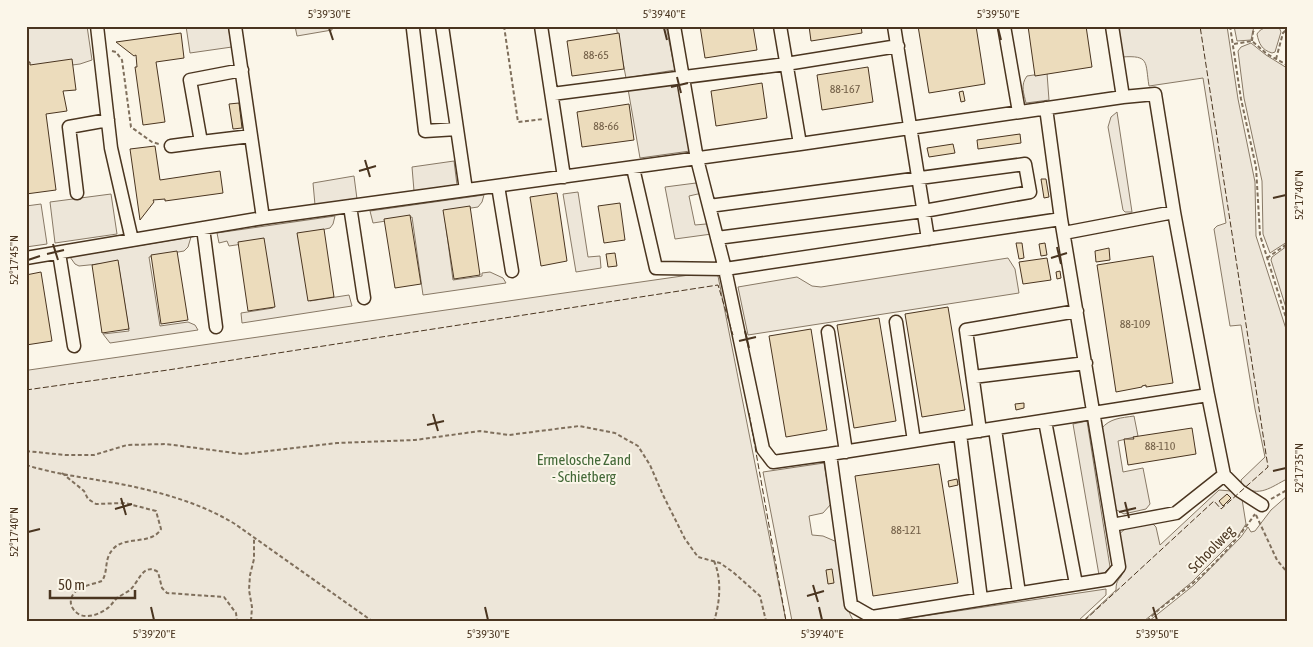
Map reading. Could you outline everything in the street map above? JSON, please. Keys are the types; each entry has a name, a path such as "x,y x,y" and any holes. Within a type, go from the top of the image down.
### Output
{"lane":[{"path":"97,26 111,148 132,240"},
{"path":"235,26 263,218"},
{"path":"442,26 466,190"},
{"path":"542,26 564,177"},
{"path":"674,26 697,159 725,269 763,449 774,462 1208,395"},
{"path":"780,26 800,144"},
{"path":"894,26 928,239"},
{"path":"1004,26 1019,112"},
{"path":"1112,26 1123,97"},
{"path":"414,29 425,131 457,129"},
{"path":"552,94 786,64 898,46"},
{"path":"201,142 190,80 242,70"},
{"path":"26,258 263,218 1155,94 1174,212 1224,475 1259,509"},
{"path":"830,454 851,605 872,617 1109,579 1119,567 1061,219 1046,108"},
{"path":"76,193 69,126 108,120"},
{"path":"172,146 251,136"},
{"path":"709,206 1025,164 1030,192 924,211 717,238"},
{"path":"632,168 656,268 725,269 1061,219"},
{"path":"498,186 512,271"},
{"path":"350,206 364,298"},
{"path":"1064,233 1174,212"},
{"path":"203,228 216,327"},
{"path":"59,252 74,346"},
{"path":"980,431 966,330 1077,311"},
{"path":"896,322 914,441"},
{"path":"828,332 846,452"},
{"path":"973,377 1086,363"},
{"path":"1045,421 1076,584"},
{"path":"995,429 1019,593"},
{"path":"960,434 981,599"},
{"path":"1112,525 1176,512 1224,475"}],"path":[{"path":"504,26 518,122 555,118"},
{"path":"1230,26 1241,99 1256,167 1260,235 1287,321"},
{"path":"1252,41 1253,32 1257,26"},
{"path":"1276,59 1286,28"},
{"path":"1234,44 1252,41"},
{"path":"1252,41 1267,54 1287,65"},
{"path":"100,49 116,52 122,60 131,127 152,142 172,146"},
{"path":"1267,258 1287,244"},
{"path":"26,451 65,455 94,455 127,445 166,444 242,454 337,444 414,440 480,431 509,434 579,426 615,433 638,446 650,466 685,538 698,557 720,563 760,596 766,621"},
{"path":"26,465 135,487 196,504 224,518 254,537 372,621"},
{"path":"62,473 84,491 88,499 96,504 125,503 156,511 161,529 155,536 121,543 116,546 107,559 106,576 102,581 76,590 70,602 72,609 82,617 90,617 103,611 131,589 141,574 152,569 158,572 162,588 167,592 224,597 236,613 237,621"},
{"name":"Schoolweg","path":"1147,621 1212,565 1240,536 1259,509 1287,490"},
{"path":"1259,509 1277,560 1287,572"},
{"path":"251,621 252,607 249,590 254,559 254,537"},
{"path":"714,561 719,590 714,621"}],"green space":[{"path":"26,26 87,26 92,60 80,64 26,71"},
{"path":"186,26 228,26 232,47 190,53"},
{"path":"295,26 332,26 332,30 297,36"},
{"path":"616,26 666,26 675,70 626,78"},
{"path":"1117,26 1227,26 1238,99 1255,182 1256,236 1287,332 1287,479 1265,490 1254,491 1248,489 1242,486 1241,480 1265,457 1241,325 1230,326 1214,229 1226,223 1203,78 1149,86 1146,66 1142,59 1122,57"},
{"path":"1234,26 1254,26 1251,40 1237,41"},
{"path":"1279,27 1281,32 1275,52 1272,53 1262,46 1257,34 1264,28"},
{"path":"1251,43 1287,68 1287,242 1270,253 1263,234 1262,181 1244,98 1238,51 1241,47"},
{"path":"1047,73 1049,100 1026,103 1023,86 1027,76"},
{"path":"678,82 690,151 640,158 628,89"},
{"path":"1117,112 1132,212 1125,212 1123,210 1108,127 1111,117"},
{"path":"454,161 457,185 414,191 412,167"},
{"path":"354,176 357,199 315,205 313,183"},
{"path":"704,183 711,191 689,196 695,225 717,223 719,233 675,239 665,187"},
{"path":"578,192 588,257 600,256 601,268 576,272 563,194"},
{"path":"111,194 117,234 55,243 50,202"},
{"path":"484,195 478,207 444,212 453,280 482,276 482,273 490,272 503,278 506,283 423,295 412,217 373,223 370,211"},
{"path":"41,204 47,244 26,247 26,206"},
{"path":"335,216 330,228 298,235 310,301 349,295 352,306 242,323 241,313 273,308 263,241 229,246 227,241 219,243 217,233"},
{"path":"191,237 188,247 184,251 149,257 160,326 188,322 195,325 198,330 110,343 103,334 129,331 118,262 79,266 70,257"},
{"path":"1287,246 1287,311 1271,260 1272,257"},
{"path":"1008,258 1015,269 1019,293 748,335 738,287 797,277 812,286 821,287"},
{"name":"Ermelosche Zand - Schietberg","path":"717,271 786,621 26,621 26,372 29,370"},
{"path":"1134,416 1138,436 1118,441 1123,472 1143,468 1150,504 1146,509 1124,514 1115,509 1101,429 1112,421"},
{"path":"1087,421 1110,567 1103,574 1099,575 1073,424"},
{"path":"824,463 831,504 823,513 809,516 812,535 823,536 837,542 847,606 854,621 792,621 763,472"},
{"path":"1219,490 1231,491 1242,499 1246,524 1239,535 1192,582 1144,621 1083,621 1116,590 1117,581 1122,575 1124,568 1119,535 1122,531 1134,526 1153,524 1156,527 1160,545"},
{"path":"1287,496 1287,621 1149,621 1194,585 1241,537 1248,527 1251,532 1255,531 1271,510"},
{"path":"1106,589 1106,595 1078,621 890,621"}],"building":[{"path":"700,26 753,26 757,50 705,58"},
{"path":"809,26 861,26 862,33 811,41"},
{"path":"918,26 976,26 985,84 929,93"},
{"path":"1028,26 1086,26 1092,67 1035,76"},
{"path":"181,33 184,58 156,62 165,122 143,125 135,67 137,67 136,55 134,56 116,42"},
{"path":"619,33 624,69 572,76 567,41"},
{"path":"72,59 76,90 63,91 67,111 46,114 56,190 26,194 26,62 30,62 30,65"},
{"path":"868,67 873,102 822,110 817,75"},
{"path":"762,83 767,118 716,126 711,91"},
{"path":"963,91 965,101 961,102 959,92"},
{"path":"239,103 242,128 233,129 229,104"},
{"path":"629,104 634,140 582,147 577,112"},
{"path":"1020,134 1021,143 978,149 977,140"},
{"path":"953,144 955,153 929,157 927,148"},
{"path":"155,146 160,180 220,171 223,193 165,201 165,199 153,200 154,202 140,220 130,149"},
{"path":"1041,179 1046,179 1049,197 1044,198"},
{"path":"557,193 567,261 541,266 530,197"},
{"path":"620,203 625,240 604,243 598,206"},
{"path":"470,206 480,275 454,279 443,210"},
{"path":"410,215 421,284 395,288 384,219"},
{"path":"324,229 334,297 308,301 297,233"},
{"path":"264,238 275,307 248,311 238,242"},
{"path":"1016,243 1022,243 1024,258 1019,259"},
{"path":"1045,243 1047,255 1041,256 1039,244"},
{"path":"1109,248 1110,260 1096,262 1095,251"},
{"path":"177,251 188,320 161,324 151,255"},
{"path":"615,253 617,266 608,267 606,254"},
{"path":"1153,256 1173,383 1146,387 1146,385 1116,392 1097,265"},
{"path":"1047,258 1051,280 1023,284 1019,262"},
{"path":"118,260 129,329 102,333 92,265"},
{"path":"1060,271 1061,278 1057,279 1056,272"},
{"path":"41,272 52,341 26,345 26,275"},
{"path":"948,307 965,410 922,417 905,314"},
{"path":"879,318 896,421 854,428 837,325"},
{"path":"811,329 827,430 786,437 769,336"},
{"path":"1024,403 1024,408 1016,410 1015,404"},
{"path":"1192,428 1196,454 1128,465 1124,439 1134,439 1133,437"},
{"path":"939,464 958,583 873,596 855,476"},
{"path":"957,479 958,485 949,487 948,481"},
{"path":"1227,494 1231,498 1223,506 1219,501"},
{"path":"832,569 834,583 828,584 826,570"}],"fence":[{"path":"1084,621 1214,501 1221,509 1268,467 1200,26"},
{"path":"26,390 168,370 718,285 733,335"},
{"path":"749,413 786,621"}]}
